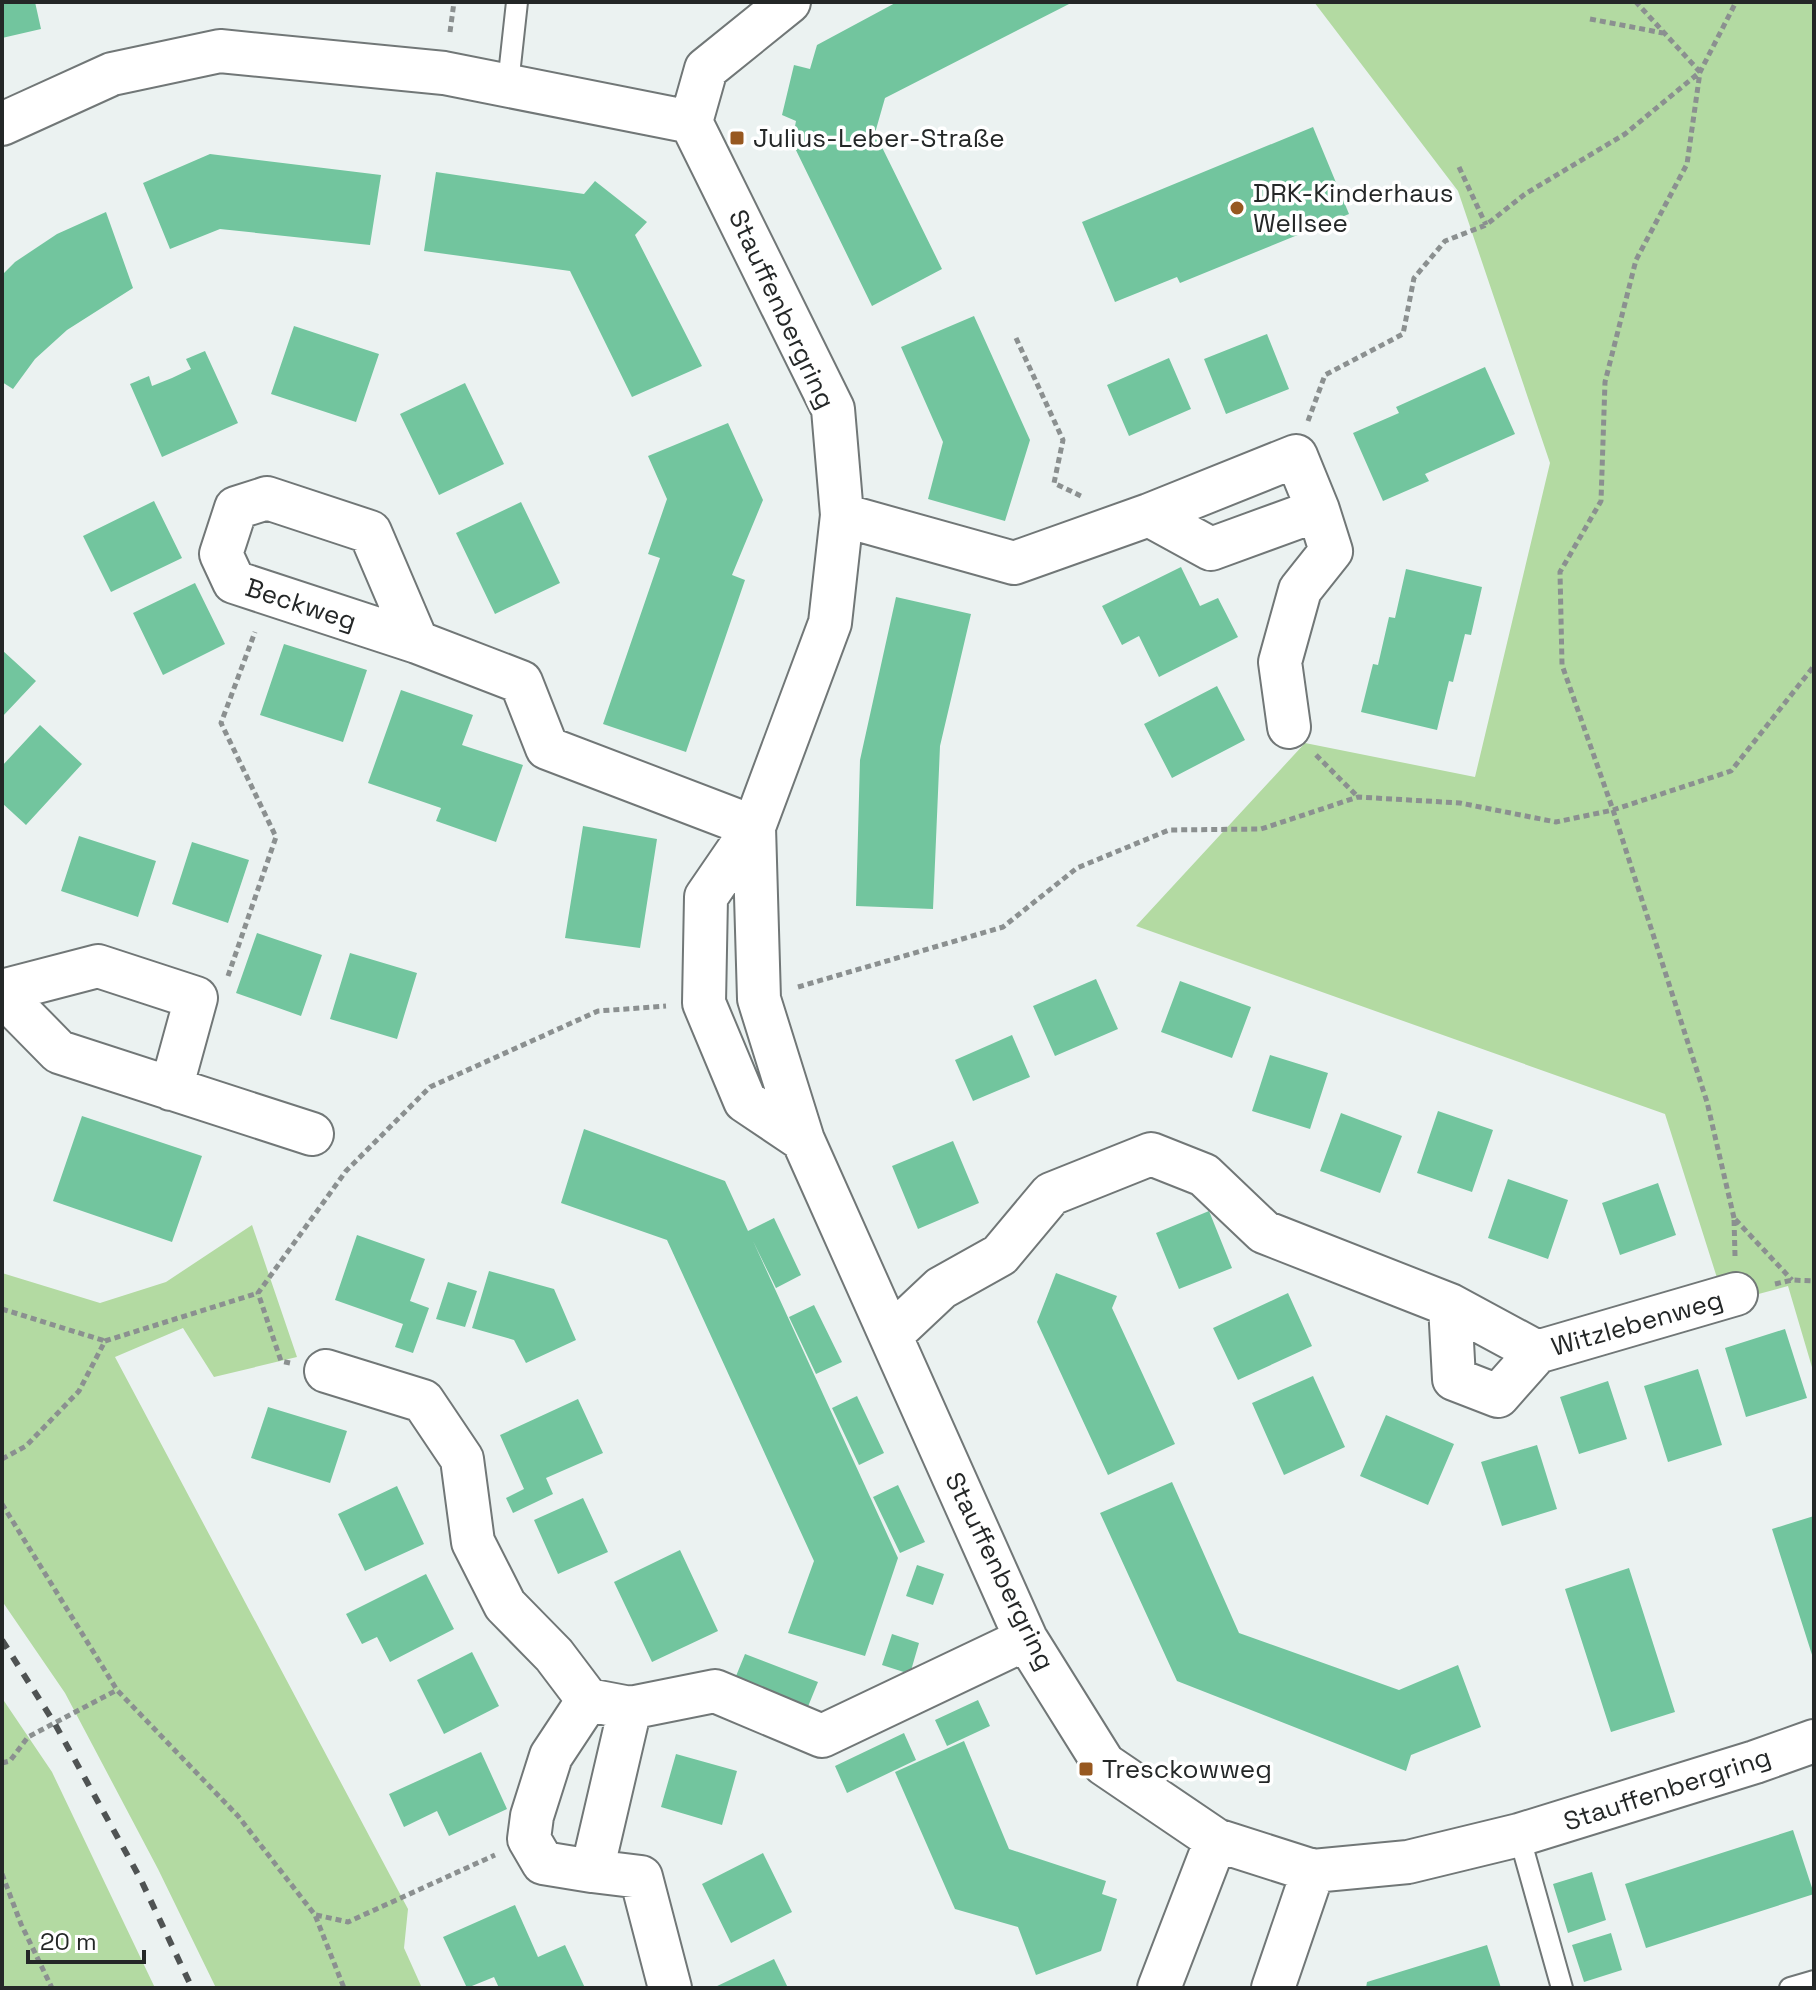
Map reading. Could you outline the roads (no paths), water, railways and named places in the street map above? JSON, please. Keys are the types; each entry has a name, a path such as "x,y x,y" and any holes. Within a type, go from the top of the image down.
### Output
{"street":[{"path":"2,124 112,74 220,51 444,73 691,122 706,69 789,2"},
{"name":"Stauffenbergring","path":"691,122 833,409 842,515 830,623 754,827 706,897 704,1003 745,1101 803,1140"},
{"path":"842,515 1014,563 1149,515 1296,456 1331,551 1300,590 1280,662 1289,727"},
{"name":"Beckweg","path":"417,642 370,532 267,498 236,508 221,554 234,582 417,642 521,682 547,748 754,827"},
{"path":"1149,515 1211,549 1318,510"},
{"name":"Stauffenbergring","path":"754,827 759,999 803,1140 1026,1639 1104,1764 1216,1840 1313,1871 1408,1862 1519,1835 1814,1741"},
{"path":"171,1089 196,998 98,966 2,992 59,1052 171,1089 312,1134"},
{"name":"Witzlebenweg","path":"891,1335 941,1288 1000,1255 1051,1194 1151,1154 1204,1175 1264,1232 1450,1305 1537,1352"},
{"name":"Witzlebenweg","path":"1450,1305 1454,1379 1498,1396 1537,1352 1736,1294"},
{"path":"326,1371 423,1401 462,1459 473,1542 505,1605 554,1655 588,1700 630,1708 715,1691 822,1736 1026,1639"},
{"path":"588,1700 551,1756 532,1816 529,1839 543,1863 641,1877 670,1988"},
{"path":"592,1871 630,1708"},
{"path":"1159,1988 1216,1840"},
{"path":"1273,1988 1313,1871"}],"lane":[{"path":"508,84 517,2"},
{"path":"1519,1835 1562,1988"},
{"path":"1790,1988 1814,1981"}],"railway":[{"path":"2,1640 55,1724 140,1878 192,1988"}],"place":[{"name":"Julius-Leber-Straße","path":"737,138"},
{"name":"DRK-Kinderhaus Wellsee","path":"1237,208"},
{"name":"Tresckowweg","path":"1086,1769"}]}
